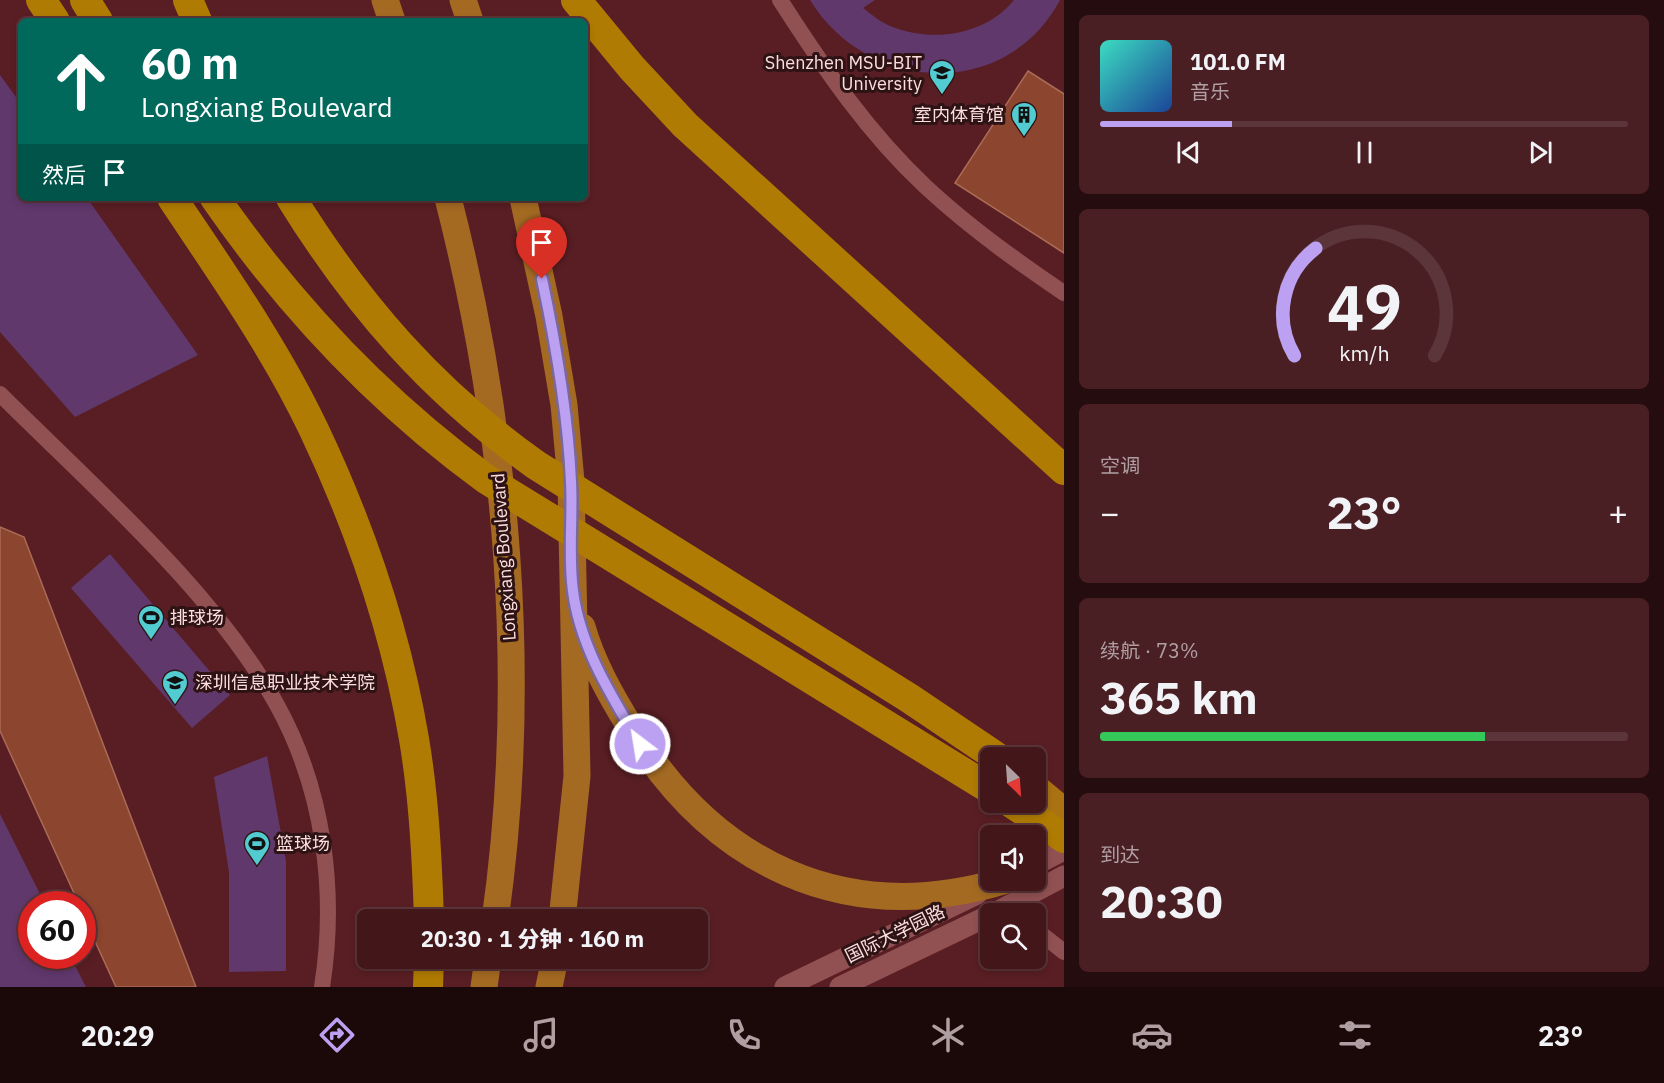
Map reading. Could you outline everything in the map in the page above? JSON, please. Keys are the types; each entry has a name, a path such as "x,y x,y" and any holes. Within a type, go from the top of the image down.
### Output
{"highway":[{"path":"41,0 53,18"},
{"path":"85,0 96,18"},
{"path":"188,0 196,18"},
{"path":"578,2 632,68 685,125 1064,470"},
{"path":"174,201 242,304 308,420 348,510 375,583 398,665 414,739 422,807 428,909"},
{"path":"217,201 264,263 308,315 396,406 441,446 486,479 980,783"},
{"path":"293,201 368,310 453,400 498,438 536,465 909,698 982,747"},
{"path":"1046,796 1064,811"},
{"path":"1026,813 1064,838"},
{"path":"428,987 429,969"}],"main road":[{"path":"385,0 391,18"},
{"path":"463,0 469,18"},
{"name":"Longxiang Boulevard","path":"449,201 464,262 481,351 506,535 511,713 504,837 496,909"},
{"path":"524,201 549,316 564,405 571,481 577,776 563,909"},
{"path":"573,591 586,642 600,674 640,744 695,811 750,856 809,882 877,894 940,896 980,887"},
{"path":"484,987 486,969"},
{"path":"549,987 553,969"}],"street":[{"path":"780,0 843,93 893,153 926,187 995,245 1064,293"},
{"path":"0,394 177,573 247,658 277,705 299,752 315,804 325,852 329,903 322,987"},
{"path":"1046,859 1064,850"},
{"name":"国际大学园路","path":"1012,903 1064,876"},
{"name":"国际大学园路","path":"785,987 983,891"},
{"name":"国际大学园路","path":"840,987 980,919"},
{"path":"1046,938 1064,952"}],"shaded area":[{"path":"810,0 875,0 863,8 886,24 906,31 940,35 973,29 988,22 1014,0 1060,0 1036,33 1006,56 972,69 936,73 900,68 866,54 835,31"},
{"path":"0,75 18,100 18,201 89,201 198,355 75,417 0,332"},
{"name":"排球场","path":"110,554 230,695 192,728 71,588"},
{"name":"篮球场","path":"267,756 286,861 286,971 229,972 229,872 214,777"},
{"path":"0,814 38,891 18,891 18,969 77,969 86,987 0,987"}],"building":[{"name":"室内体育馆","path":"1028,71 1064,94 1064,253 955,183"},
{"path":"0,527 24,537 196,987 116,987 96,943 96,891 73,891 0,731"}],"place":[{"name":"Shenzhen MSU-BIT University","path":"942,96"},
{"name":"室内体育馆","path":"1024,138"},
{"name":"排球场","path":"151,641"},
{"name":"深圳信息职业技术学院","path":"175,706"},
{"name":"篮球场","path":"257,867"}],"route":[{"path":"542,279 566,424 571,481 573,591 586,642 600,674 640,744"}]}
